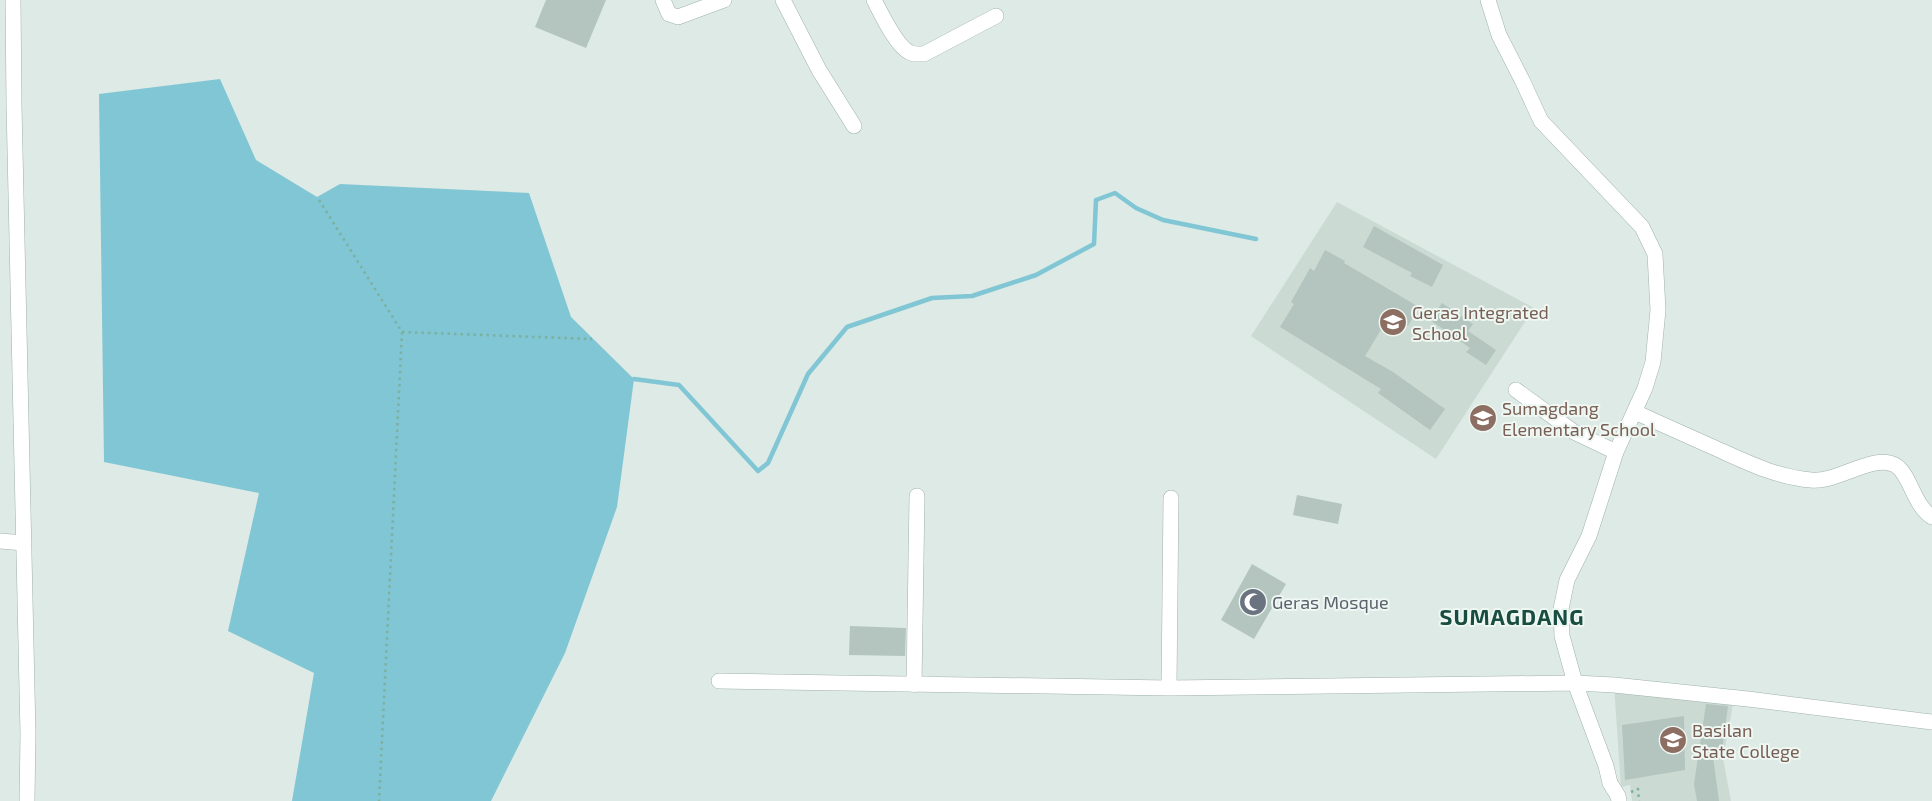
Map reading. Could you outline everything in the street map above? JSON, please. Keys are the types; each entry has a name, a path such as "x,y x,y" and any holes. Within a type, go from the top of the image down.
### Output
{"street":[{"path":"663,0 669,14 678,18 724,0"},
{"path":"783,0 820,70 854,126"},
{"path":"874,0 899,43 908,52 916,55 924,54 996,16"},
{"path":"1489,0 1499,35 1541,121 1642,227 1655,254 1658,310 1653,362 1646,388 1616,452 1588,536 1568,580 1561,609 1562,636 1575,683 1606,766 1610,783 1619,801"},
{"path":"9,9 24,542 28,734 27,801"},
{"path":"1516,390 1574,432 1616,452"},
{"path":"1635,412 1762,470 1790,478 1814,481 1834,478 1869,464 1888,462 1901,469 1916,500 1926,513 1932,517"},
{"path":"914,685 917,496"},
{"path":"1170,688 1171,498"},
{"path":"0,541 24,542"},
{"path":"720,681 1170,688 1575,683 1614,685 1748,699 1932,722"}],"path":[{"path":"319,200 402,332 379,801"},
{"path":"402,332 592,339"}],"shaded area":[{"name":"Geras Integrated School","path":"1337,202 1534,308 1436,459 1251,336"},
{"name":"Basilan State College","path":"1614,685 1734,699 1723,758 1731,801 1632,801 1630,785 1621,787"}],"water":[{"path":"220,79 256,160 317,197 340,184 529,193 571,317 634,379 617,507 565,653 491,801 292,801 314,673 228,631 259,493 104,462 99,94"}],"building":[{"path":"546,0 606,0 586,48 535,27"},
{"path":"1374,226 1443,265 1432,287 1410,276 1412,273 1363,247"},
{"path":"1325,250 1419,307 1408,326 1390,315 1365,356 1393,372 1445,409 1430,430 1378,393 1381,389 1280,327 1294,304 1291,302 1310,268 1314,271"},
{"path":"1442,303 1473,324 1468,331 1496,350 1486,365 1466,352 1470,348 1430,320"},
{"path":"1297,495 1342,504 1338,524 1293,515"},
{"name":"Geras Mosque","path":"1252,564 1286,584 1254,639 1221,620"},
{"path":"850,626 906,628 905,656 849,655"},
{"path":"1706,704 1728,706 1721,759 1713,757 1719,801 1697,801 1694,784"},
{"path":"1684,716 1685,770 1625,780 1622,725"}],"waterway":[{"path":"634,379 679,385 758,471 768,463 808,374 847,327 932,298 972,296 1036,275 1094,244 1096,200 1115,193 1136,208 1163,220 1256,239"}],"place":[{"name":"Geras Integrated School","path":"1393,322"},
{"name":"Sumagdang Elementary School","path":"1483,418"},
{"name":"Geras Mosque","path":"1253,602"},
{"name":"Basilan State College","path":"1673,740"}],"district":[{"name":"SUMAGDANG","path":"1512,616"}]}
